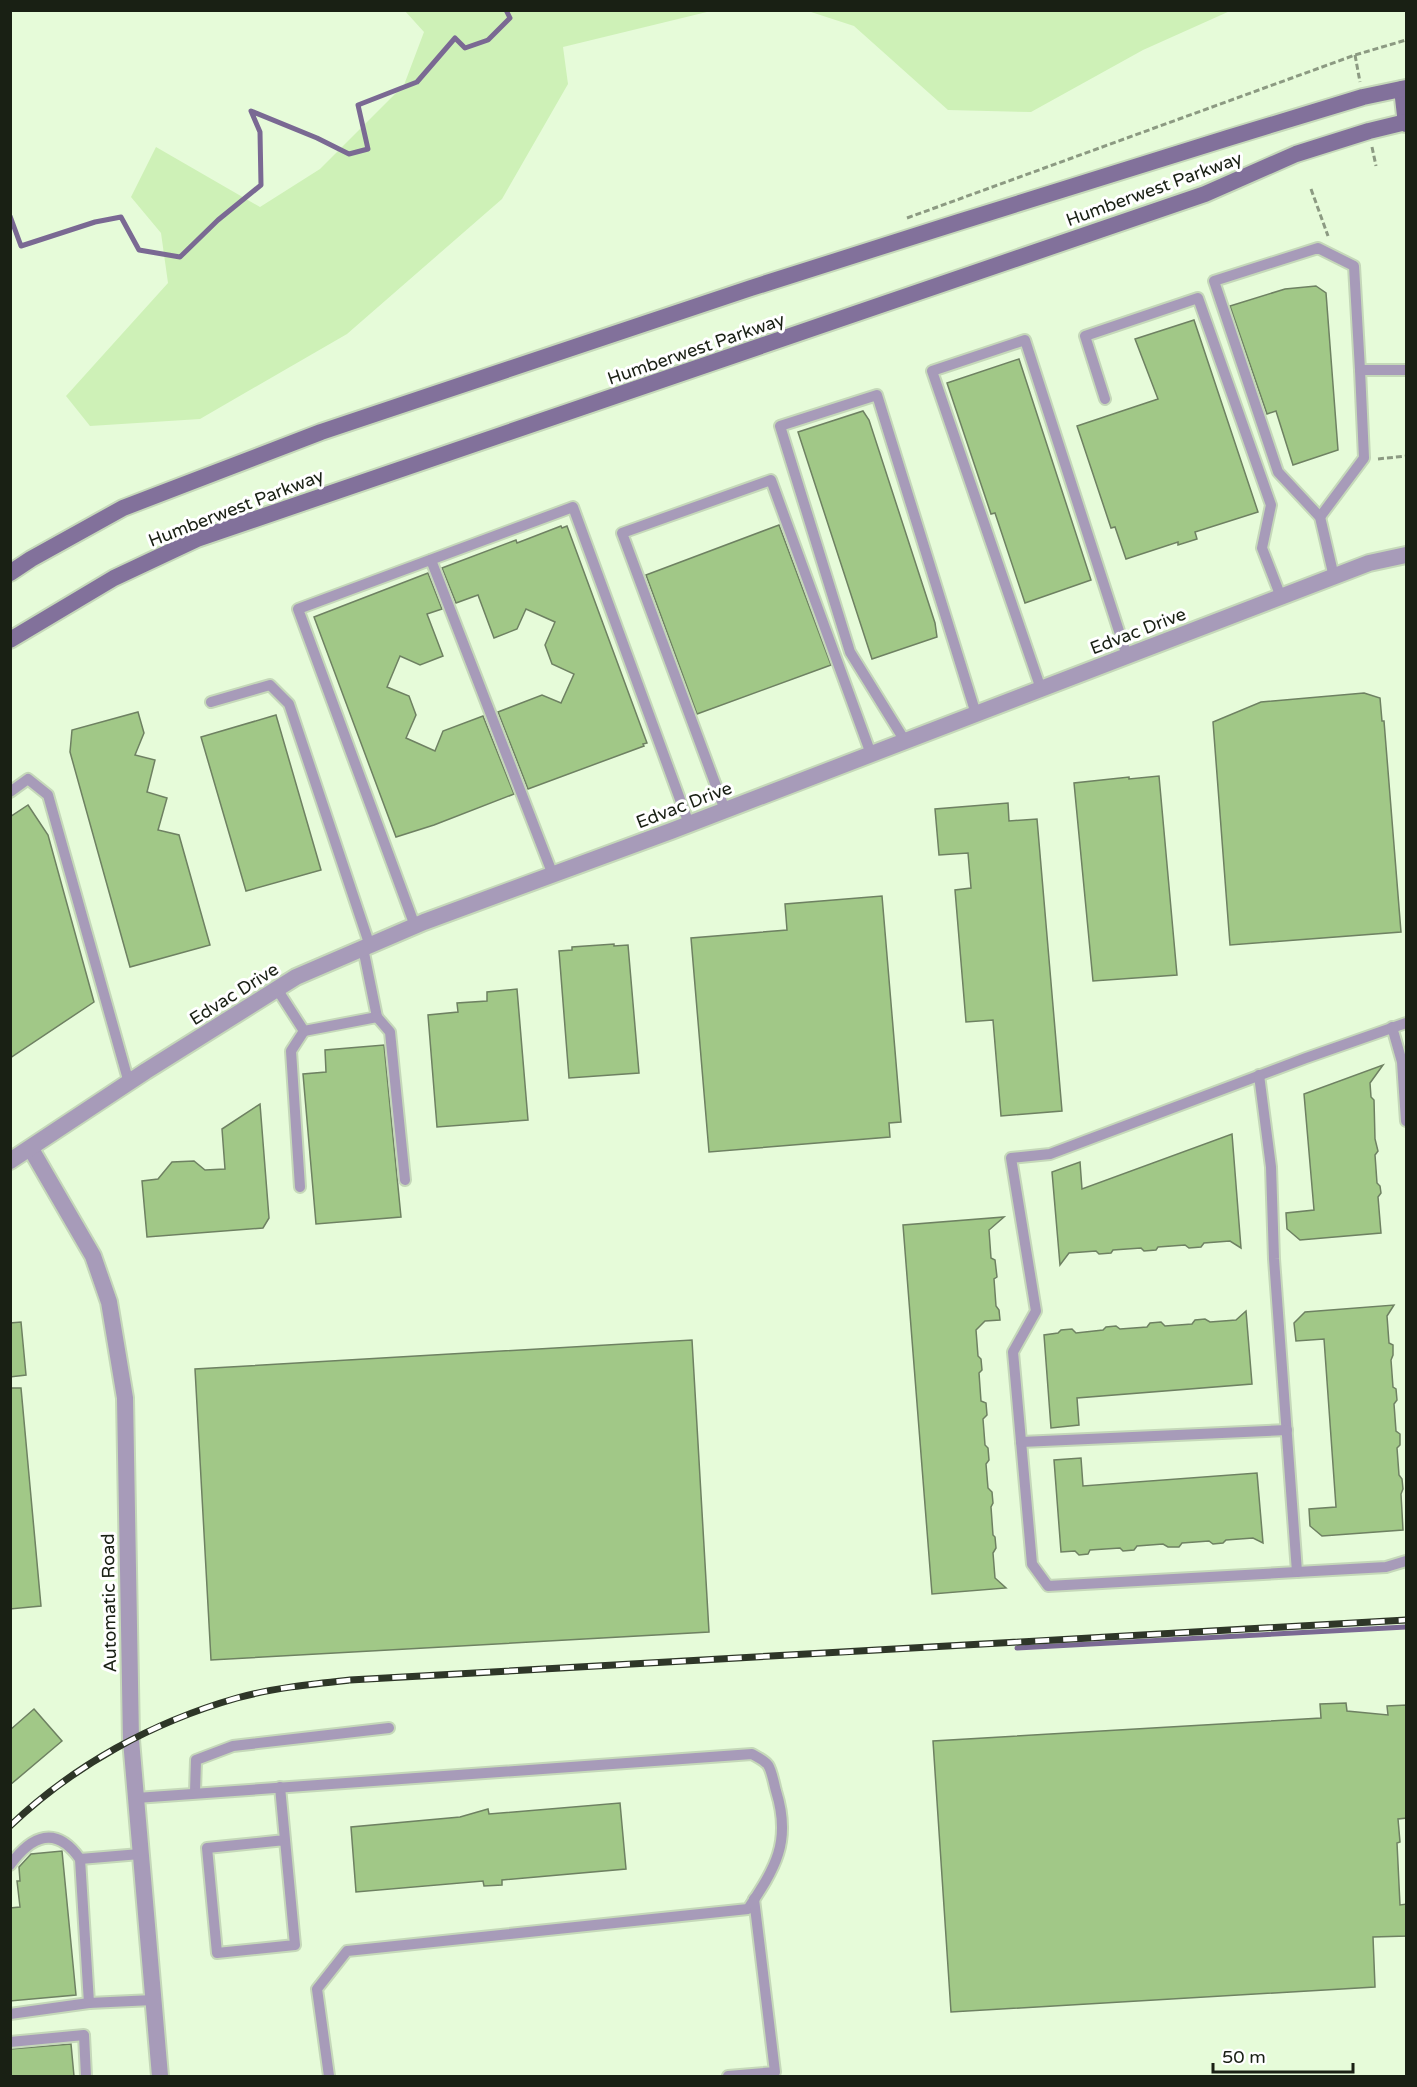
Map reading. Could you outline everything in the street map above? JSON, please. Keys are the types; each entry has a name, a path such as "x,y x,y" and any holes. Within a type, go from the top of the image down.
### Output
{"main road":[{"path":"1405,88 1406,123"},
{"name":"Humberwest Parkway","path":"10,573 123,508 321,432 959,222 1273,124 1363,97 1405,88"},
{"name":"Humberwest Parkway","path":"10,640 114,578 197,539 1194,198 1296,154 1369,131 1406,123"}],"street":[{"name":"Edvac Drive","path":"10,1161 296,977 415,926 689,824 1370,563 1407,555"},
{"name":"Automatic Road","path":"31,1149 93,1256 109,1302 125,1398 131,1740 160,2076"}],"lane":[{"path":"1320,517 1364,458 1354,266 1318,248 1214,281 1278,472 1320,517 1334,577"},
{"path":"1105,399 1085,336 1198,298 1271,505 1262,548 1281,597"},
{"path":"1041,689 932,371 1025,339 1127,656"},
{"path":"1360,370 1407,370"},
{"path":"905,741 849,652 780,426 877,395 976,714"},
{"path":"725,810 622,533 771,480 871,754"},
{"path":"415,926 298,609 573,507 689,824"},
{"path":"431,560 553,875"},
{"path":"211,702 270,685 289,704 367,947 377,1017 390,1032 405,1180"},
{"path":"10,792 28,779 48,795 129,1083"},
{"path":"277,989 304,1031"},
{"path":"300,1187 291,1051 304,1031 377,1017"},
{"path":"1407,1023 1259,1075 1050,1154 1011,1158 1036,1311 1013,1352 1032,1564 1048,1586 1386,1567 1407,1561"},
{"path":"1392,1028 1402,1062 1407,1121"},
{"path":"1259,1075 1271,1167 1274,1259 1297,1572"},
{"path":"1021,1442 1287,1431"},
{"path":"195,1792 196,1760 233,1746 389,1728"},
{"path":"136,1797 752,1754 768,1765 783,1813 779,1853 772,1871 748,1909 347,1951 317,1989 329,2076"},
{"path":"280,1787 295,1945 217,1953 207,1848 285,1840"},
{"path":"10,1866 23,1850 36,1840 57,1838 70,1846 80,1859 89,2003"},
{"path":"80,1859 141,1854"},
{"path":"728,2076 775,2072 754,1899"},
{"path":"10,2014 89,2003 153,2000"},
{"path":"10,2042 84,2035 86,2076"}],"path":[{"path":"1355,55 1356,63"},
{"path":"1311,189 1328,236 1326,252"},
{"path":"1364,458 1407,456"}],"green space":[{"path":"1230,10 1143,50 1031,112 948,110 854,26 808,11"},
{"path":"405,11 711,11 563,47 568,84 502,199 347,334 200,419 90,426 66,396 168,283 161,233 131,197 156,147 260,207 320,169 404,85 424,32"}],"building":[{"path":"1316,286 1326,293 1338,450 1293,465 1276,411 1267,414 1230,306 1285,289"},
{"path":"1194,320 1258,512 1195,532 1197,539 1178,545 1178,542 1126,559 1115,527 1111,528 1077,426 1158,399 1135,339"},
{"path":"1019,359 1091,580 1025,603 995,513 991,514 947,383"},
{"path":"863,411 869,420 935,623 937,637 872,659 798,432"},
{"path":"779,525 831,665 697,714 646,575"},
{"path":"561,526 562,528 567,526 647,743 528,789 498,712 542,695 561,703 574,674 552,664 545,645 555,622 526,609 517,629 494,638 478,595 456,603 442,568"},
{"path":"428,573 442,609 427,614 443,656 420,665 400,656 387,687 409,696 416,715 406,738 435,751 443,731 483,716 514,794 396,837 314,617"},
{"path":"1364,693 1380,698 1382,721 1384,721 1401,932 1230,945 1213,722 1261,702"},
{"path":"138,712 144,733 135,755 155,760 147,792 167,798 158,830 179,835 210,945 130,967 70,752 72,730"},
{"path":"276,715 321,870 246,891 201,737"},
{"path":"1159,776 1177,975 1093,981 1074,783"},
{"path":"1008,803 1009,821 1037,819 1062,1111 1001,1116 993,1020 966,1022 955,890 971,888 968,853 939,855 935,809"},
{"path":"28,805 48,835 94,1002 10,1058 10,817"},
{"path":"882,896 901,1122 889,1123 890,1137 709,1152 691,938 787,930 785,904"},
{"path":"614,944 614,946 628,945 639,1073 569,1078 559,951 572,950 572,947"},
{"path":"517,989 528,1120 437,1127 428,1015 458,1012 457,1003 487,1001 487,992"},
{"path":"384,1045 401,1217 316,1224 303,1074 326,1072 325,1050"},
{"path":"1383,1065 1370,1083 1371,1097 1374,1100 1375,1139 1378,1151 1375,1155 1377,1183 1381,1193 1378,1197 1381,1233 1300,1240 1287,1229 1286,1213 1314,1210 1304,1094"},
{"path":"260,1104 269,1218 263,1228 147,1237 142,1181 158,1179 172,1162 194,1161 205,1170 225,1169 222,1129"},
{"path":"1232,1134 1241,1248 1230,1241 1204,1243 1201,1247 1189,1248 1185,1245 1158,1247 1156,1250 1144,1251 1141,1248 1113,1250 1111,1253 1099,1254 1096,1251 1069,1253 1060,1265 1052,1172 1080,1162 1082,1189"},
{"path":"1004,1217 989,1230 991,1258 995,1260 996,1306 1000,1320 985,1321 976,1330 978,1356 981,1359 982,1370 979,1373 981,1401 986,1403 987,1415 983,1419 989,1460 986,1464 988,1488 992,1492 993,1503 991,1507 996,1548 993,1553 995,1578 1006,1588 932,1594 903,1225"},
{"path":"1394,1305 1387,1316 1389,1343 1393,1345 1391,1360 1393,1387 1396,1389 1397,1400 1394,1404 1396,1431 1400,1434 1400,1445 1397,1448 1399,1475 1403,1489 1401,1494 1403,1530 1322,1536 1310,1526 1309,1509 1336,1507 1324,1339 1296,1341 1294,1323 1305,1312"},
{"path":"1246,1311 1252,1384 1077,1398 1079,1425 1051,1428 1044,1335 1072,1329 1076,1333 1116,1326 1120,1329 1147,1327 1150,1323 1161,1322 1165,1326 1192,1324 1195,1320 1205,1319 1210,1322 1236,1320"},
{"path":"21,1322 26,1375 10,1377 10,1323"},
{"path":"692,1340 709,1632 211,1660 195,1369"},
{"path":"10,1388 21,1388 41,1606 10,1609"},
{"path":"1081,1458 1083,1486 1257,1473 1263,1543 1253,1538 1226,1540 1223,1543 1213,1544 1209,1541 1182,1543 1179,1547 1168,1547 1163,1544 1137,1546 1134,1550 1123,1551 1120,1548 1090,1550 1088,1554 1079,1555 1075,1551 1061,1552 1054,1460"},
{"path":"1346,1703 1347,1711 1388,1715 1387,1706 1407,1705 1407,1818 1398,1819 1400,1842 1397,1843 1400,1905 1407,1904 1407,1936 1373,1937 1375,1987 951,2012 933,1741 1321,1718 1320,1704"},
{"path":"34,1709 62,1741 10,1785 10,1730"},
{"path":"620,1803 626,1869 502,1880 502,1885 484,1886 483,1881 356,1892 351,1827 460,1817 488,1809 489,1814"},
{"path":"62,1851 76,1995 10,2001 10,1908 20,1907 17,1881 20,1881 19,1867 31,1854"},
{"path":"71,2044 74,2076 10,2076 10,2049"}],"waterway":[{"path":"10,216 21,246 95,222 121,217 139,250 180,257 218,220 261,185 260,132 251,111 349,154 368,149 358,105 417,82 455,38 465,48 488,40 510,18 506,10"},
{"path":"1017,1648 1406,1627"}],"railway":[{"path":"10,1826 35,1804 88,1765 145,1733 237,1698 293,1687 350,1680 1406,1620"}]}
